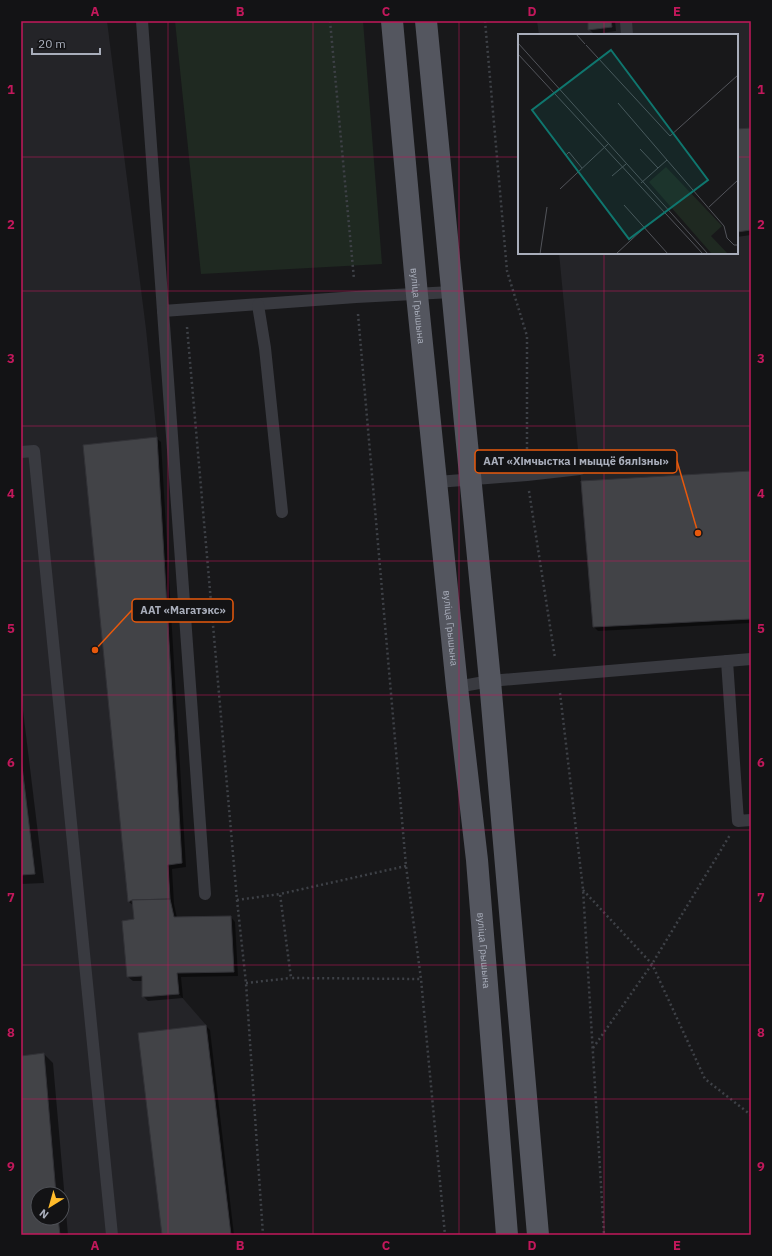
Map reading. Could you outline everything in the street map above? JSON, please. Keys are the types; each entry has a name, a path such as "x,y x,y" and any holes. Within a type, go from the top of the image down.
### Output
{"main road":[{"name":"вуліца Грышына","path":"392,21 417,295 457,687 477,860 507,1235"},
{"path":"426,21 472,480 538,1235"}],"lane":[{"path":"142,21 205,894"},
{"path":"626,21 627,34"},
{"path":"163,311 356,297 452,292"},
{"path":"258,305 265,348 282,512"},
{"path":"21,452 34,451 112,1235"},
{"path":"437,482 580,469"},
{"path":"457,687 490,681 751,659"},
{"path":"727,661 738,821 751,820"}],"path":[{"path":"330,21 406,866 421,979 445,1235"},
{"path":"485,21 507,271 527,336 527,475 558,676 583,889 604,1235"},
{"path":"185,310 237,900 246,983 263,1235"},
{"path":"592,1048 652,964 738,821"},
{"path":"237,900 280,894 406,866"},
{"path":"583,889 652,964 706,1079 751,1115"},
{"path":"280,894 291,978"},
{"path":"246,983 291,978 421,979"}],"shaded area":[{"path":"21,21 107,21 146,329 157,437 182,863 168,865 170,899 174,917 231,916 234,972 177,973 179,994 206,1025 231,1235 21,1235"},
{"path":"175,21 363,21 382,264 201,274"},
{"path":"537,21 751,21 751,619 593,627 581,481 559,254 738,254 738,34 539,34"}],"building":[{"path":"588,21 611,21 612,27 588,30"},
{"path":"751,128 751,230 738,232 738,129"},
{"path":"157,437 182,863 168,865 170,899 132,900 128,902 83,445"},
{"path":"751,471 751,619 593,627 581,481"},
{"path":"21,758 35,874 21,875"},
{"path":"170,899 174,917 231,916 234,972 177,973 179,994 142,997 142,976 127,977 122,921 134,919 132,900"},
{"path":"206,1025 231,1235 162,1235 138,1033"},
{"path":"44,1053 55,1186 30,1186 30,1226 59,1226 60,1235 21,1235 21,1056"}],"place":[{"name":"ААТ «Хімчыстка і мыццё бялізны»","path":"698,533"},
{"name":"ААТ «Магатэкс»","path":"95,650"}]}
